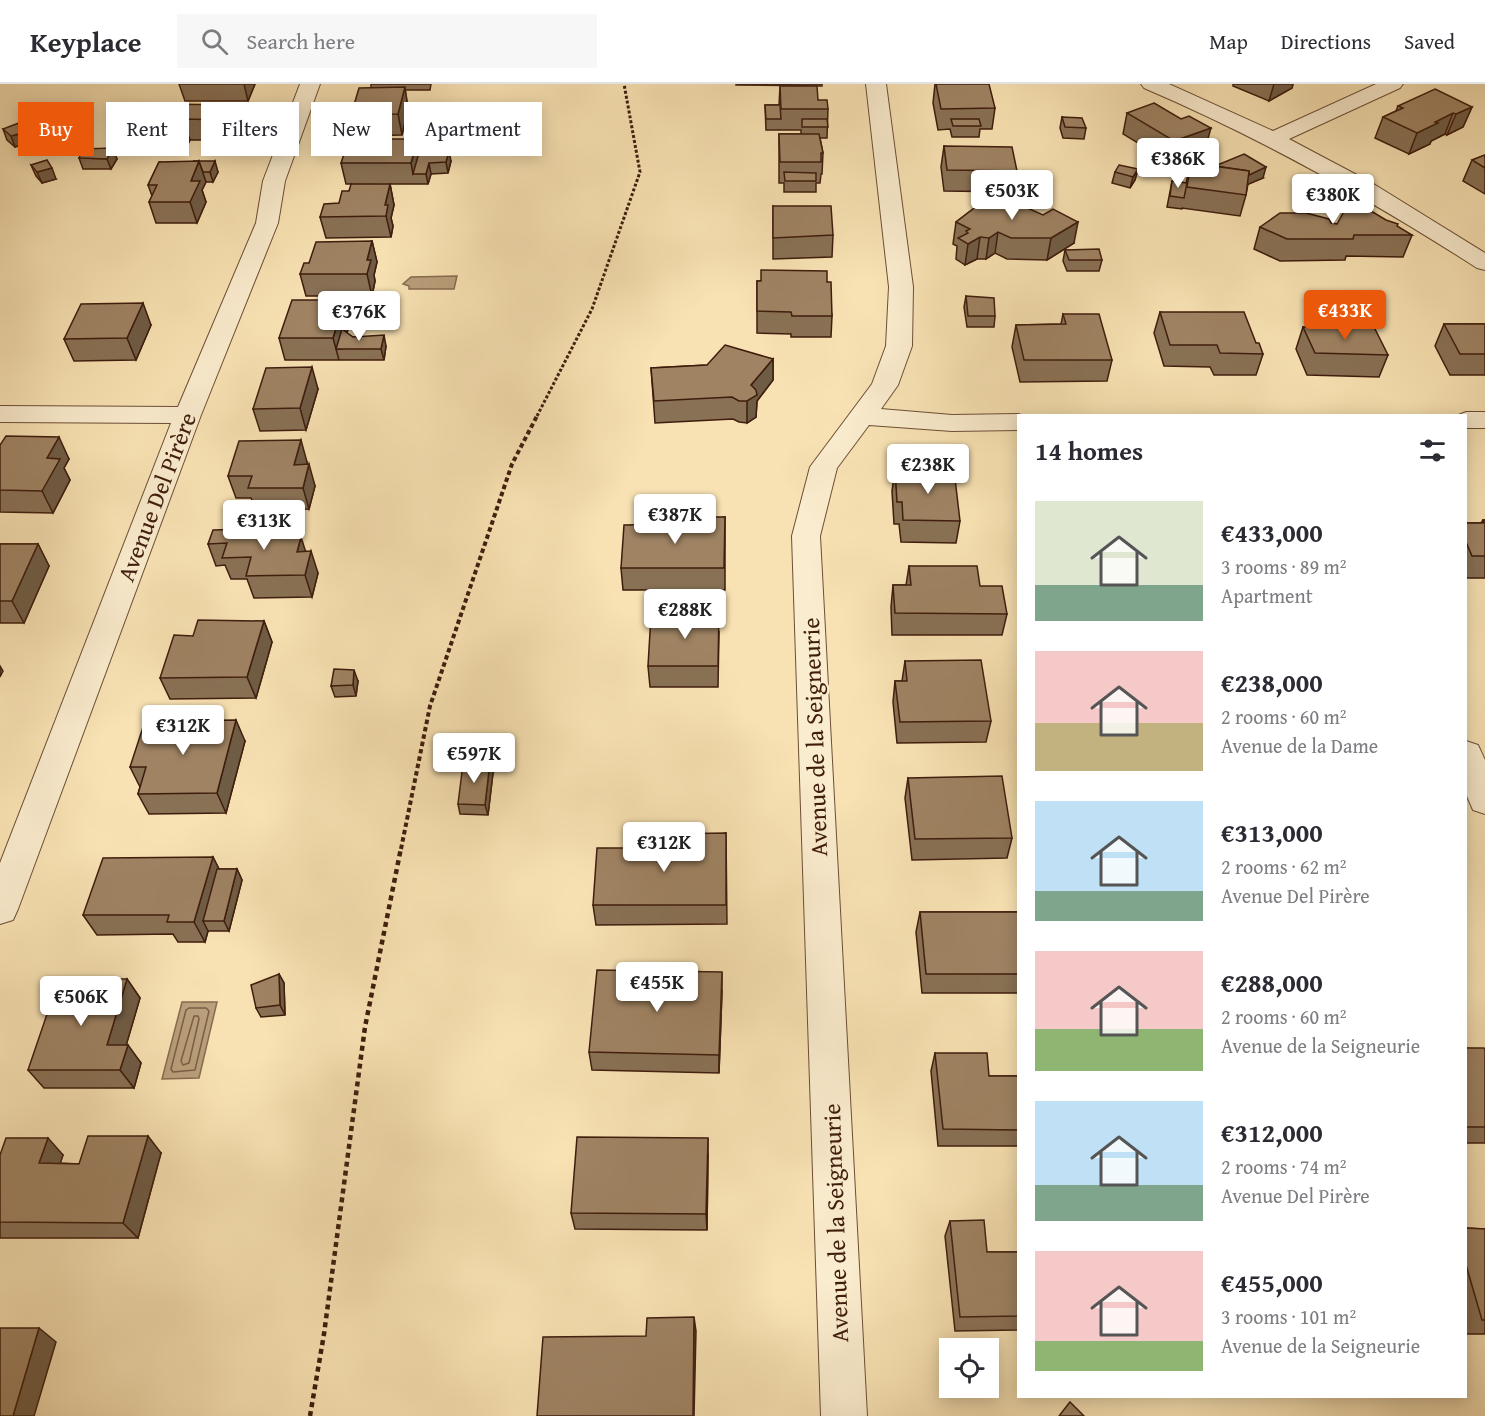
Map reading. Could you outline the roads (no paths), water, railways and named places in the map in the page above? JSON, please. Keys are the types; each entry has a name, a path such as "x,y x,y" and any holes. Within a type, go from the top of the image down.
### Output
{"street":[{"name":"Avenue Del Pirère","path":"0,909 188,415 267,223 274,181 310,84"},
{"name":"Avenue de la Seigneurie","path":"844,1416 806,536 824,467 885,385 899,346 901,286 876,84"},
{"path":"1151,84 1207,106 1274,138 1416,217 1485,263"},
{"path":"1274,138 1393,84"},
{"path":"0,414 188,415"},
{"path":"864,416 952,423 1017,422"},
{"path":"1467,420 1485,420"},
{"path":"1467,756 1485,800"}],"water":[{"path":"457,276 454,289 409,289 409,286 403,284 411,277"},
{"path":"182,1002 217,1002 199,1078 162,1079"}]}
